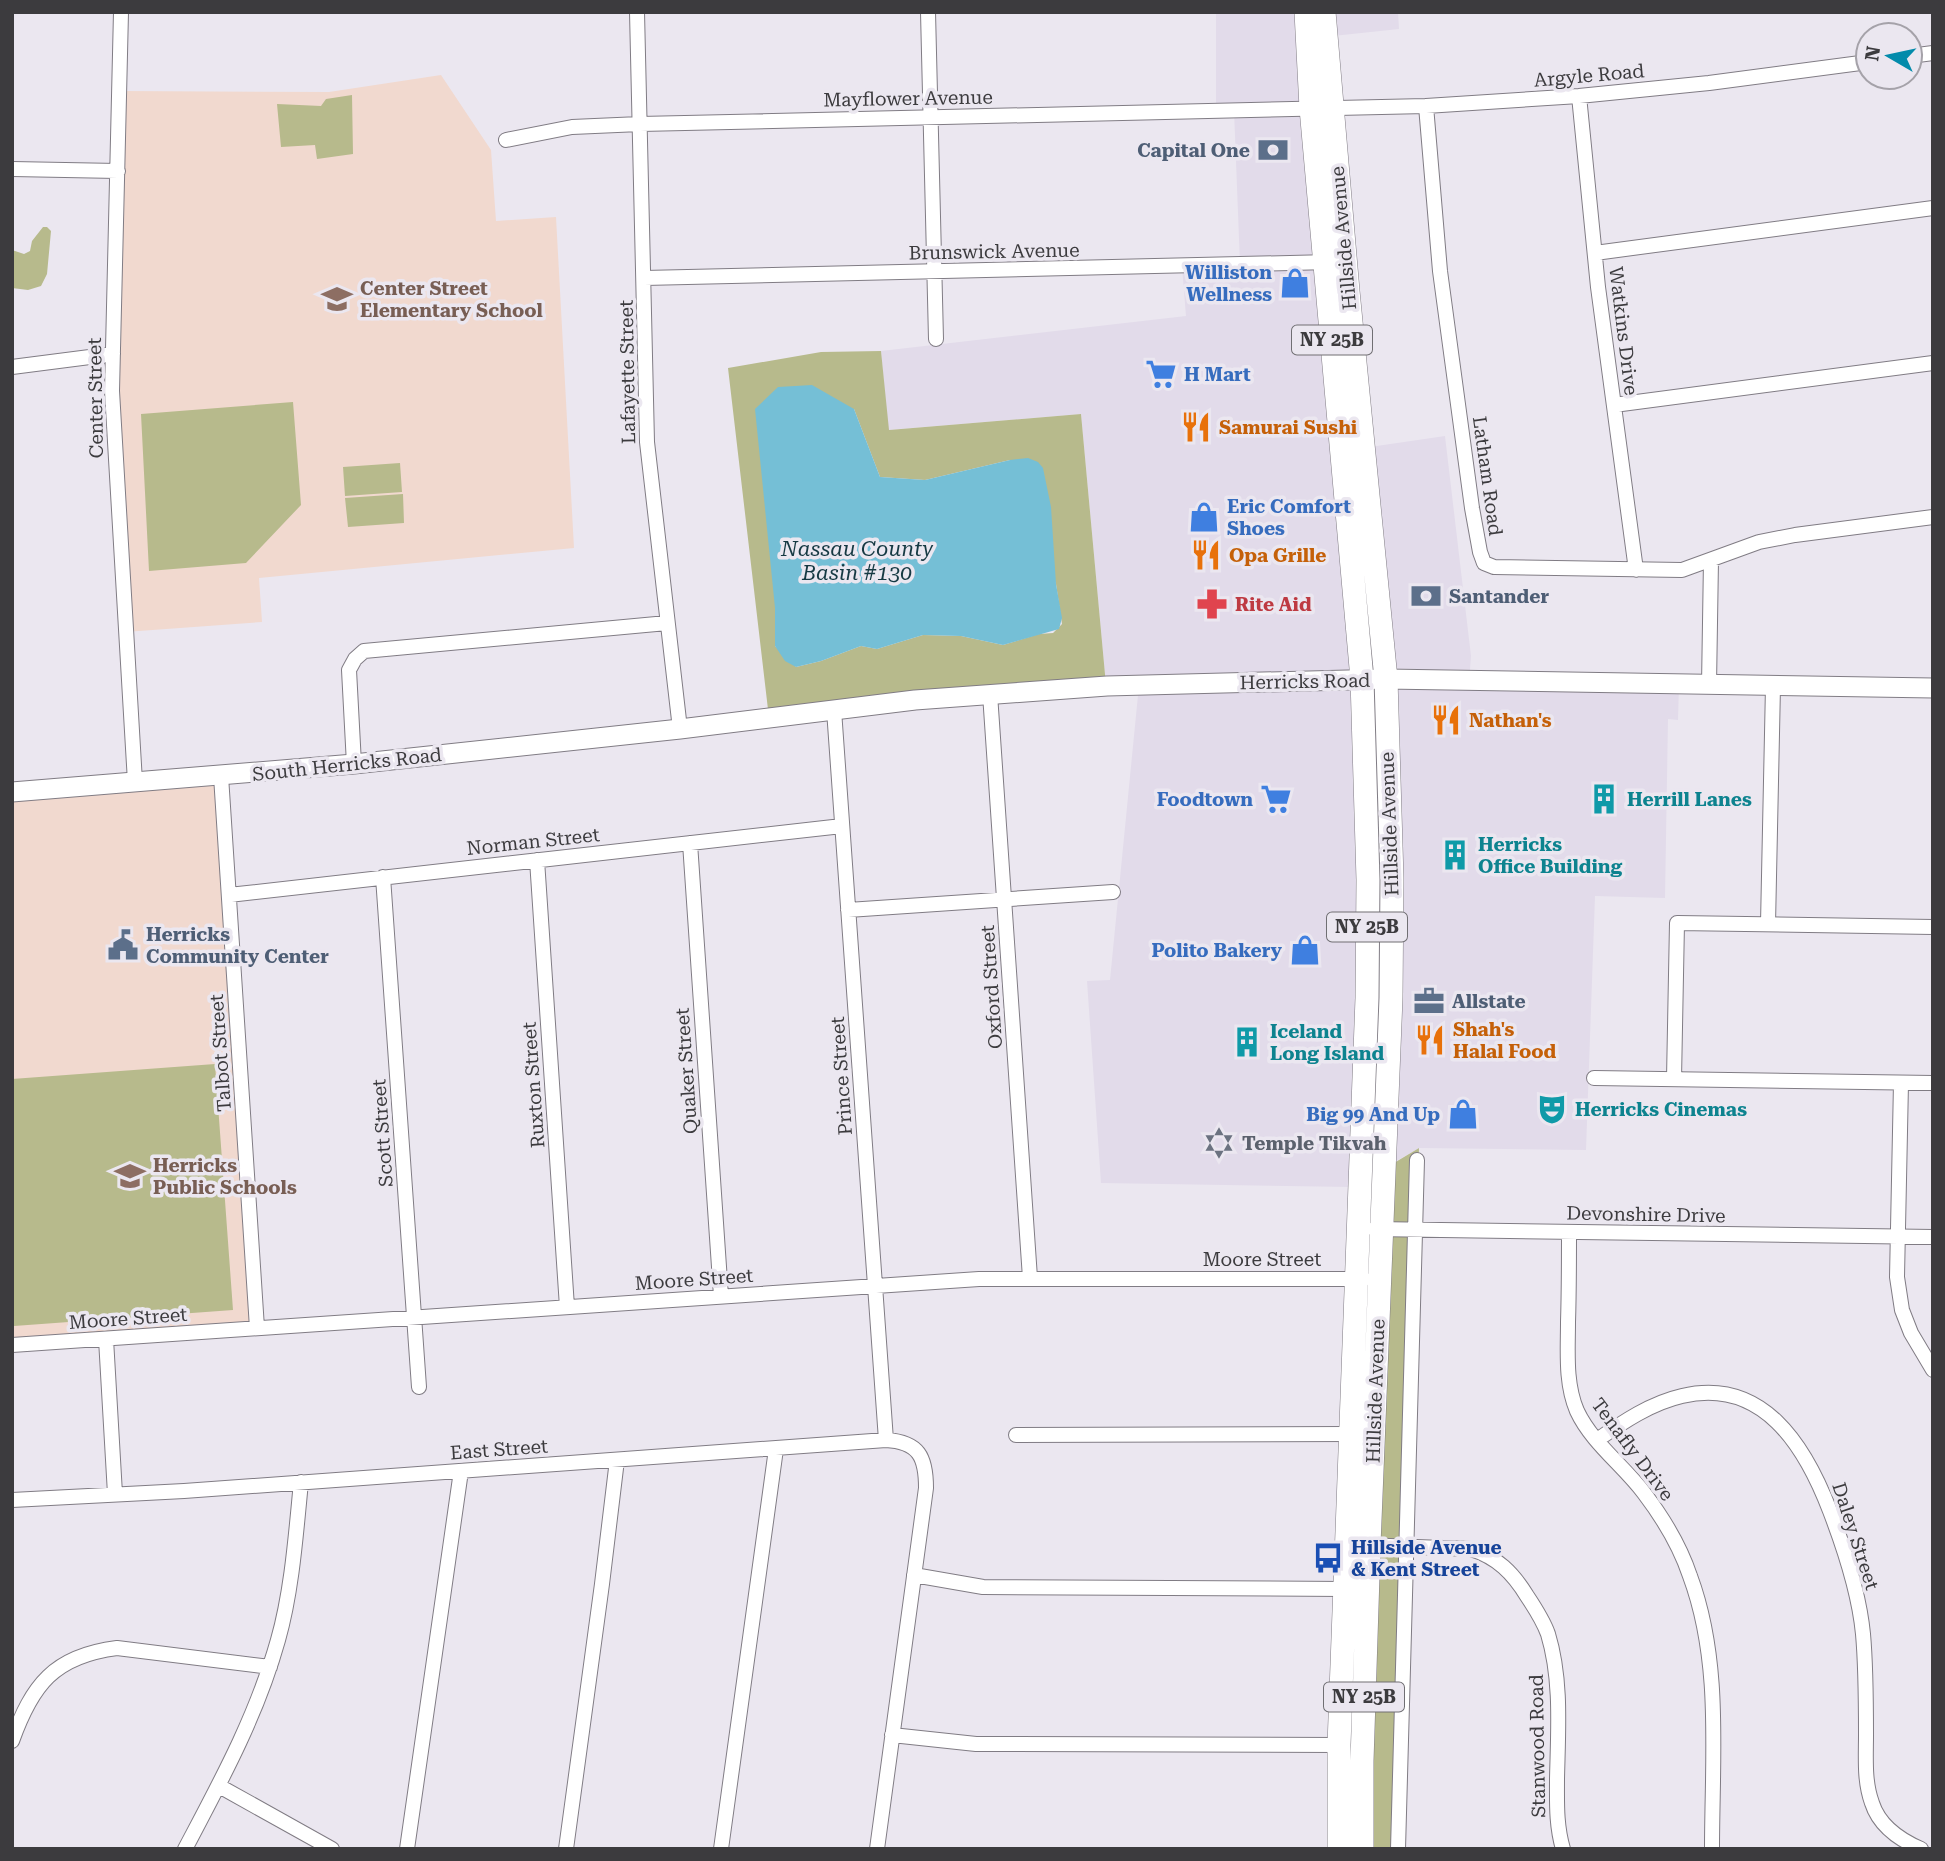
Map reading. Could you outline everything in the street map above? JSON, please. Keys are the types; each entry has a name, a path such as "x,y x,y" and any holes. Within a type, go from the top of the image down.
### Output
{"main road":[{"name":"Hillside Avenue","path":"1306,12 1321,108 1335,262 1363,679 1368,880 1367,998 1350,1434 1358,1545 1362,1849"},
{"name":"Hillside Avenue","path":"1321,108 1324,12"},
{"name":"Hillside Avenue","path":"1335,262 1387,679 1391,948 1380,1280 1358,1545 1345,1589 1339,1745 1339,1849"},
{"name":"Herricks Road","path":"680,729 990,694 1107,686 1387,679 1933,688"},
{"name":"South Herricks Road","path":"12,792 354,764 680,729"}],"street":[{"name":"Center Street","path":"121,12 112,391 135,782"},
{"name":"Lafayette Street","path":"637,12 647,442 680,729"},
{"path":"928,12 936,339"},
{"name":"Argyle Road","path":"1321,108 1426,106 1579,96 1709,83 1854,64"},
{"name":"Watkins Drive","path":"1579,96 1595,253 1636,570"},
{"name":"Latham Road","path":"1426,106 1440,271 1472,508 1481,559 1488,565 1682,570 1759,542 1933,517"},
{"name":"Mayflower Avenue","path":"506,140 572,127 640,124 1321,108"},
{"path":"12,169 118,171"},
{"path":"1595,253 1933,208"},
{"name":"Brunswick Avenue","path":"644,278 1335,262"},
{"path":"12,367 113,354"},
{"path":"1614,405 1933,363"},
{"path":"1709,685 1711,560"},
{"path":"354,764 349,670 355,659 364,651 667,623"},
{"path":"1768,924 1773,686"},
{"name":"Oxford Street","path":"990,694 1030,1278"},
{"name":"Prince Street","path":"834,710 886,1440"},
{"name":"Talbot Street","path":"221,776 257,1328"},
{"name":"Norman Street","path":"229,895 842,826"},
{"name":"Quaker Street","path":"690,843 721,1296"},
{"name":"Ruxton Street","path":"537,860 567,1307"},
{"name":"Scott Street","path":"383,877 419,1387"},
{"path":"848,910 1113,892"},
{"path":"1674,1079 1676,923 1933,927"},
{"path":"1594,1078 1933,1083"},
{"path":"1900,1083 1897,1277 1902,1310 1911,1333 1933,1370"},
{"path":"1398,1849 1417,1160"},
{"name":"Devonshire Drive","path":"1358,1229 1933,1237"},
{"name":"Tenafly Drive","path":"1569,1232 1570,1381 1577,1410 1597,1440 1644,1492 1667,1525 1683,1556 1704,1623 1712,1685 1712,1849"},
{"name":"Moore Street","path":"12,1345 721,1296 1030,1278 1380,1280"},
{"path":"106,1339 115,1494"},
{"name":"Daley Street","path":"1597,1440 1648,1409 1682,1396 1713,1393 1741,1399 1758,1406 1780,1422 1799,1446 1819,1485 1841,1541 1854,1585 1863,1632 1867,1785 1872,1806 1893,1832 1908,1844 1921,1849"},
{"path":"1016,1435 1350,1434"},
{"path":"877,1849 926,1488 926,1468 919,1453 906,1443 886,1440"},
{"name":"East Street","path":"12,1500 886,1440"},
{"path":"721,1849 776,1449"},
{"path":"566,1849 617,1460"},
{"path":"407,1849 461,1471"},
{"path":"184,1849 245,1734 270,1667 286,1601 301,1482"},
{"name":"Stanwood Road","path":"1358,1545 1471,1549 1487,1554 1504,1566 1518,1582 1541,1617 1556,1666 1557,1819 1563,1849"},
{"path":"914,1575 983,1587 1345,1589"},
{"path":"12,1741 24,1708 42,1683 74,1659 99,1650 117,1648 270,1667"},
{"path":"892,1735 976,1744 1339,1745"},
{"path":"219,1786 332,1849"}],"shaded area":[{"path":"1216,12 1398,12 1399,29 1333,36 1363,448 1445,436 1471,656 1469,682 1679,685 1678,720 1668,719 1665,898 1595,896 1586,1150 1419,1148 1351,1187 1101,1183 1087,981 1110,980 1139,685 1106,685 1081,414 888,430 881,351 1186,316 1182,266 1240,264 1234,110 1216,110"},
{"name":"Center Street Elementary School","path":"441,75 491,150 496,221 556,217 574,548 259,578 262,622 125,632 117,513 120,91 329,92"},
{"name":"Herricks Public Schools","path":"221,776 257,1328 12,1345 12,792"}],"green space":[{"path":"352,95 353,154 317,159 315,145 281,147 277,104 321,106 326,99"},
{"path":"43,227 51,231 47,274 41,286 28,290 12,288 12,250 24,254 30,251 32,241"},
{"path":"881,351 889,430 1081,414 1106,685 769,718 728,368 821,352","holes":["854,409 880,477 925,480 1010,460 1056,584 1062,624 1053,633 1039,634 1003,645 961,636 923,635 877,649 861,646 796,667 775,646 775,608"]},
{"path":"293,402 301,505 246,563 149,571 141,414"},
{"path":"400,463 402,492 345,496 343,467"},
{"path":"403,494 404,523 348,527 345,498"},
{"path":"215,1064 233,1310 14,1326 12,1079"},
{"path":"1419,1148 1398,1849 1362,1849 1384,1169"}],"water":[{"name":"Nassau County Basin #130","path":"812,385 854,409 880,477 925,480 1010,460 1028,458 1038,462 1043,468 1051,507 1056,584 1062,618 1059,629 1003,645 961,636 923,635 877,649 861,646 796,667 785,661 775,646 775,608 755,409 778,387"}],"place":[{"name":"Capital One","path":"1273,150"},
{"name":"Williston Wellness","path":"1295,283"},
{"name":"Center Street Elementary School","path":"337,299"},
{"name":"H Mart","path":"1161,374"},
{"name":"Samurai Sushi","path":"1196,427"},
{"name":"Eric Comfort Shoes","path":"1204,517"},
{"name":"Opa Grille","path":"1206,555"},
{"name":"Santander","path":"1426,596"},
{"name":"Rite Aid","path":"1212,604"},
{"name":"Nathan's","path":"1446,720"},
{"name":"Foodtown","path":"1276,799"},
{"name":"Herrill Lanes","path":"1604,799"},
{"name":"Herricks Office Building","path":"1455,855"},
{"name":"Herricks Community Center","path":"123,945"},
{"name":"Polito Bakery","path":"1305,950"},
{"name":"Allstate","path":"1429,1001"},
{"name":"Shah's Halal Food","path":"1430,1040"},
{"name":"Iceland Long Island","path":"1247,1042"},
{"name":"Herricks Cinemas","path":"1552,1109"},
{"name":"Big 99 And Up","path":"1463,1114"},
{"name":"Temple Tikvah","path":"1219,1143"},
{"name":"Herricks Public Schools","path":"130,1176"},
{"name":"Hillside Avenue & Kent Street","path":"1328,1558"}]}
